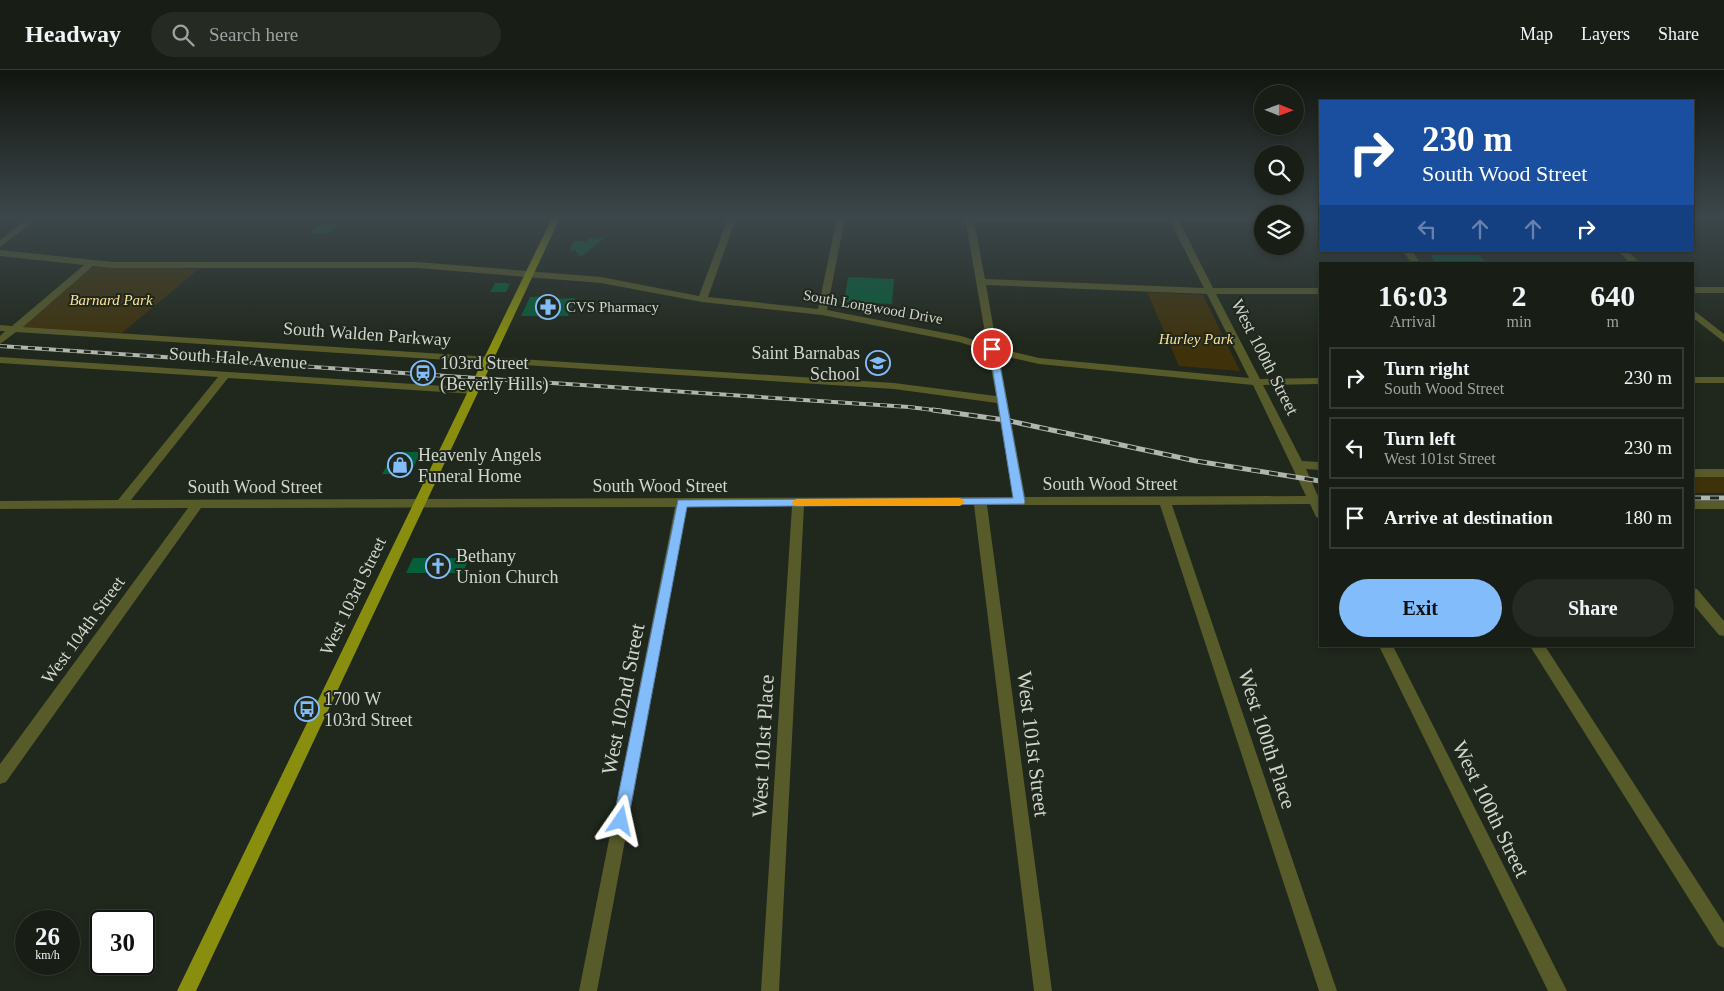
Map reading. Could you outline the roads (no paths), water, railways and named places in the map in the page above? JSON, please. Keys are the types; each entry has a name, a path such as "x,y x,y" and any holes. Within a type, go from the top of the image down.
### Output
{"main road":[{"name":"West 103rd Street","path":"186,991 536,261"}],"street":[{"name":"South Longwood Drive","path":"63,261 90,264 231,266 382,264 446,267 529,276 601,280 702,299 822,312 961,339 1039,361 1255,382 1319,382"},
{"path":"702,299 716,261"},
{"path":"822,312 832,261"},
{"path":"976,261 1020,502"},
{"name":"West 100th Street","path":"1195,261 1317,500"},
{"path":"0,340 90,264"},
{"path":"980,282 1210,291 1319,291"},
{"path":"1694,290 1724,290"},
{"path":"1694,314 1724,339"},
{"name":"South Walden Parkway","path":"0,328 894,386 1001,400"},
{"name":"South Hale Avenue","path":"0,360 474,391"},
{"path":"121,505 225,375"},
{"path":"1694,380 1724,380"},
{"path":"1298,464 1319,466"},
{"path":"1694,473 1724,473"},
{"name":"South Wood Street","path":"0,505 1317,500"},
{"name":"West 100th Place","path":"1165,501 1328,991"},
{"name":"West 101st Place","path":"770,991 798,502"},
{"name":"West 101st Street","path":"980,502 1043,991"},
{"name":"West 102nd Street","path":"588,991 682,503"},
{"name":"West 104th Street","path":"0,778 197,505"},
{"path":"1694,505 1724,505"},
{"path":"1694,595 1724,631"},
{"name":"West 100th Street","path":"1386,647 1558,991"},
{"path":"1538,647 1724,940"}],"railway":[{"path":"0,346 909,407 942,411"},
{"path":"933,410 1005,420 1196,461 1319,481"},
{"path":"1694,498 1724,498"}],"place":[{"name":"CVS Pharmacy","path":"548,307"},
{"name":"Saint Barnabas School","path":"878,363"},
{"name":"103rd Street (Beverly Hills)","path":"423,373"},
{"name":"Heavenly Angels Funeral Home","path":"400,465"},
{"name":"Bethany Union Church","path":"438,566"},
{"name":"1700 W 103rd Street","path":"307,709"}],"park label":[{"name":"Barnard Park","path":"111,300"},
{"name":"Hurley Park","path":"1196,339"}]}
